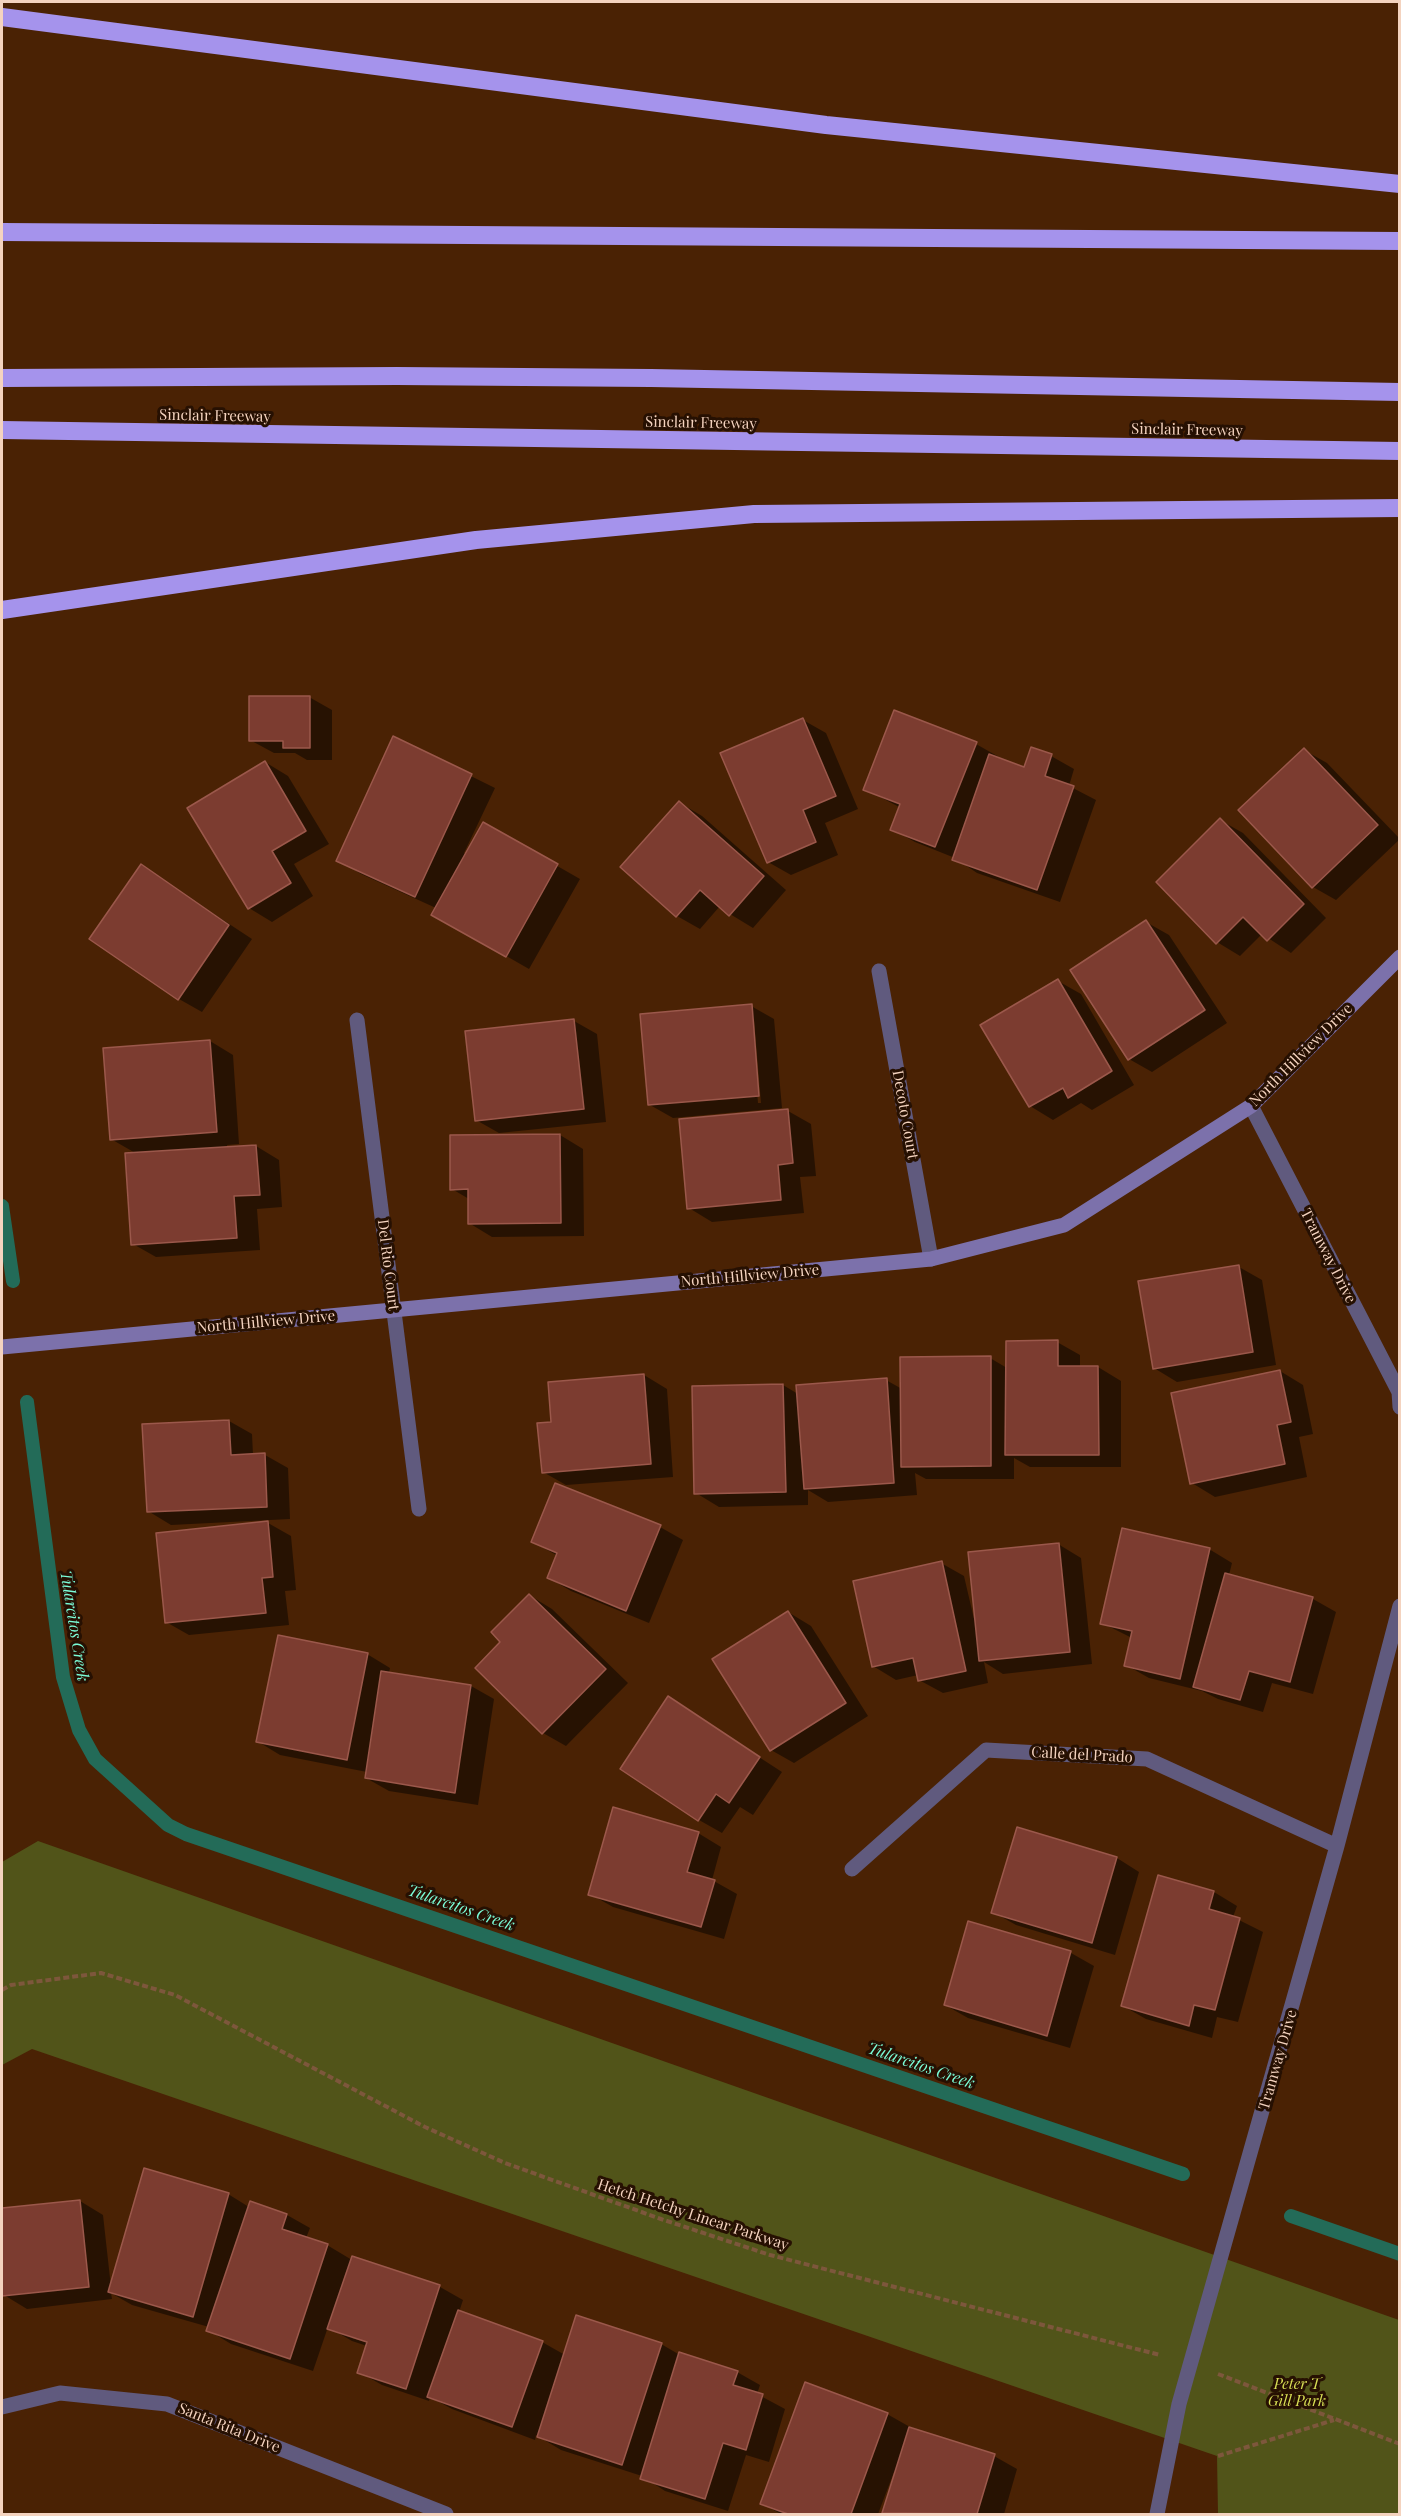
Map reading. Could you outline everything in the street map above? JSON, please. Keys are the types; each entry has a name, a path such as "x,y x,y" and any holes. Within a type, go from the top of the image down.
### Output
{"highway":[{"path":"2,17 826,125 1400,184"},
{"path":"2,232 1400,241"},
{"path":"2,378 640,377 1400,392"},
{"name":"Sinclair Freeway","path":"2,430 1400,452"},
{"path":"2,610 476,540 753,514 1400,508"}],"street":[{"name":"North Hillview Drive","path":"2,1347 931,1259 1064,1225 1251,1106 1400,957"},
{"name":"Decoto Court","path":"879,971 931,1259"},
{"name":"Del Rio Court","path":"357,1020 419,1509"},
{"name":"Tramway Drive","path":"1251,1106 1398,1392 1400,1407"},
{"name":"Tramway Drive","path":"1157,2514 1179,2404 1337,1846 1400,1606"},
{"name":"Calle del Prado","path":"852,1869 986,1750 1147,1759 1337,1846"},
{"name":"Santa Rita Drive","path":"2,2407 60,2393 167,2404 446,2514"}],"path":[{"name":"Hetch Hetchy Linear Parkway","path":"2,1990 11,1985 101,1973 175,1995 425,2127 505,2163 770,2255 1191,2363 1400,2444"},
{"path":"1218,2456 1335,2420"}],"green space":[{"name":"Peter T Gill Park","path":"38,1841 1399,2320 1399,2514 1218,2514 1217,2456 32,2049 2,2065 2,1862"}],"building":[{"path":"249,696 310,696 310,748 283,748 283,741 249,741"},
{"path":"894,710 977,742 935,847 890,830 900,804 863,790"},
{"path":"803,718 836,796 803,810 816,842 767,863 720,753"},
{"path":"393,736 472,774 415,897 336,861"},
{"path":"1031,747 1052,754 1045,776 1074,786 1037,890 952,860 989,754 1024,767"},
{"path":"1304,748 1378,825 1312,888 1238,810"},
{"path":"265,761 306,831 272,851 291,883 248,909 187,808"},
{"path":"679,801 764,876 729,916 700,890 676,917 620,867"},
{"path":"1220,818 1304,904 1267,941 1243,917 1216,944 1156,882"},
{"path":"483,822 558,864 506,957 431,915"},
{"path":"141,864 229,925 178,1000 89,939"},
{"path":"1146,920 1205,1010 1128,1060 1070,970"},
{"path":"1058,979 1112,1071 1068,1098 1063,1088 1029,1107 980,1025"},
{"path":"752,1004 759,1096 648,1105 640,1014"},
{"path":"574,1019 584,1109 475,1121 465,1031"},
{"path":"210,1040 217,1132 110,1140 103,1048"},
{"path":"788,1109 793,1163 778,1165 781,1200 687,1209 679,1119"},
{"path":"560,1134 561,1223 468,1224 468,1189 450,1190 450,1135"},
{"path":"256,1145 260,1195 234,1196 237,1238 131,1245 125,1153"},
{"path":"1239,1265 1253,1352 1153,1369 1138,1281"},
{"path":"1058,1340 1058,1366 1098,1366 1099,1455 1005,1455 1006,1341"},
{"path":"991,1356 991,1466 901,1467 900,1357"},
{"path":"1280,1370 1291,1422 1277,1425 1285,1464 1190,1484 1171,1393"},
{"path":"644,1374 651,1464 542,1473 537,1423 551,1422 548,1382"},
{"path":"887,1378 894,1483 804,1489 796,1385"},
{"path":"783,1384 786,1492 694,1494 692,1386"},
{"path":"229,1420 231,1455 265,1453 267,1507 147,1512 142,1424"},
{"path":"555,1483 661,1525 626,1611 547,1578 557,1553 531,1542"},
{"path":"268,1521 273,1577 262,1578 266,1613 165,1623 156,1533"},
{"path":"1122,1528 1210,1548 1180,1679 1124,1666 1132,1631 1100,1624"},
{"path":"1059,1543 1070,1652 979,1661 968,1552"},
{"path":"942,1561 966,1671 918,1681 913,1658 872,1667 853,1581"},
{"path":"1225,1573 1313,1597 1290,1682 1249,1671 1240,1700 1193,1687"},
{"path":"529,1594 606,1669 542,1734 475,1668 500,1642 491,1632"},
{"path":"788,1611 846,1703 770,1751 712,1659"},
{"path":"278,1635 368,1653 347,1760 256,1742"},
{"path":"381,1671 471,1685 455,1793 365,1778"},
{"path":"668,1696 760,1757 729,1803 716,1794 698,1821 620,1769"},
{"path":"613,1807 699,1832 687,1872 715,1880 701,1927 588,1895"},
{"path":"1017,1827 1117,1857 1092,1943 991,1913"},
{"path":"1158,1875 1214,1891 1209,1909 1240,1918 1215,2010 1194,2005 1189,2026 1121,2006"},
{"path":"968,1921 1071,1951 1047,2036 944,2005"},
{"path":"144,2168 229,2193 193,2317 108,2292"},
{"path":"80,2200 89,2287 2,2296 2,2208"},
{"path":"250,2201 287,2214 282,2229 328,2244 290,2359 206,2331"},
{"path":"352,2256 440,2285 406,2389 357,2373 367,2342 327,2329"},
{"path":"458,2310 543,2341 512,2427 427,2397"},
{"path":"576,2315 662,2343 622,2465 537,2437"},
{"path":"679,2352 738,2371 733,2385 763,2394 746,2450 723,2443 705,2499 640,2479"},
{"path":"805,2382 888,2413 851,2514 788,2514 760,2504"},
{"path":"909,2427 995,2454 977,2514 882,2513"}],"waterway":[{"name":"Tularcitos Creek","path":"2,1206 13,1281"},
{"name":"Tularcitos Creek","path":"27,1402 63,1677 79,1730 95,1759 168,1825 186,1834 1183,2174"},
{"name":"Tularcitos Creek","path":"1291,2216 1400,2254"}]}
